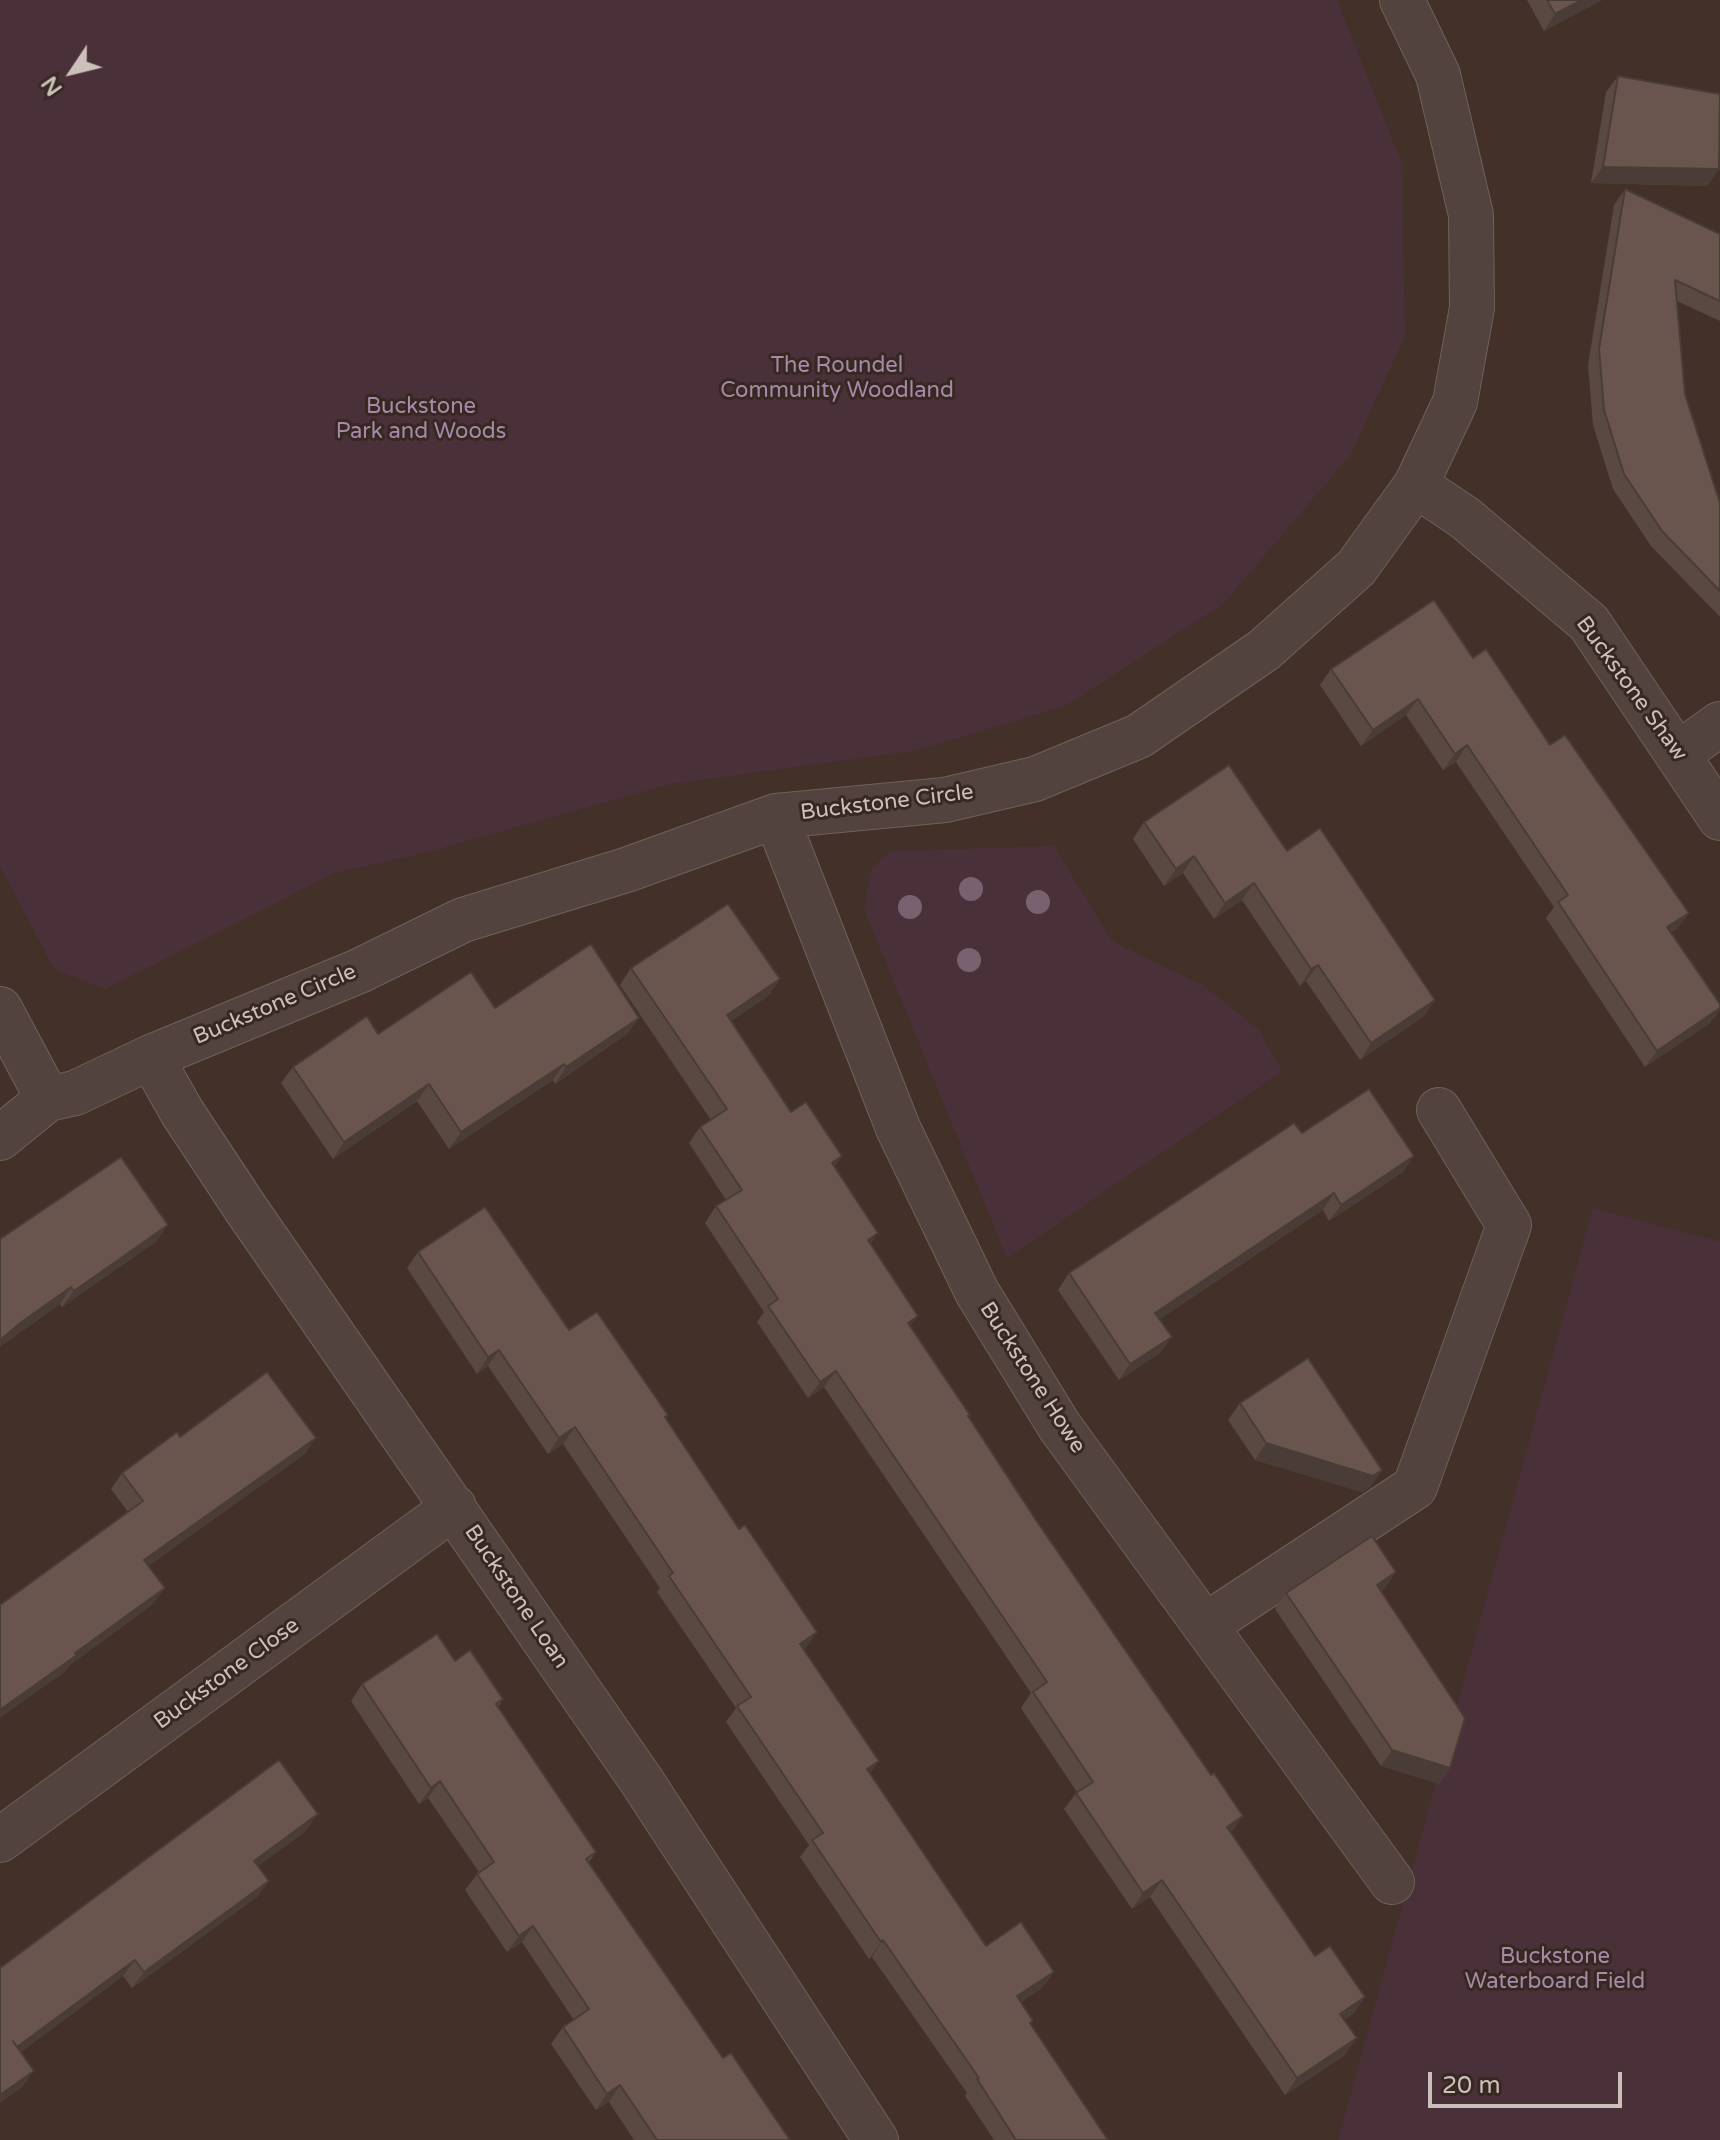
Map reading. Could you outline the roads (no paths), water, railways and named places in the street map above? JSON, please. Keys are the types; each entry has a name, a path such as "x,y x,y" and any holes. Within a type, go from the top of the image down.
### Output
{"street":[{"name":"Buckstone Circle","path":"0,1138 48,1099 75,1093 151,1057 359,971 463,920 626,870 776,816 945,800 1035,779 1139,736 1264,650 1356,568 1416,485 1455,402 1472,308 1471,215 1438,75 1402,0"},
{"name":"Buckstone Shaw","path":"1416,485 1465,518 1589,623 1720,818"},
{"path":"1678,754 1720,724"},
{"name":"Buckstone Howe","path":"776,816 898,1128 977,1292 1060,1427 1392,1882"},
{"path":"0,1009 48,1099"},
{"name":"Buckstone Loan","path":"151,1057 182,1112 246,1209 641,1780 876,2140"},
{"path":"1206,1625 1415,1487 1509,1225 1439,1110"},
{"name":"Buckstone Close","path":"0,1840 454,1507"}],"park label":[{"name":"The Roundel Community Woodland","path":"837,378"},
{"name":"Buckstone Park and Woods","path":"421,420"},
{"name":"Buckstone Waterboard Field","path":"1555,1970"}]}
